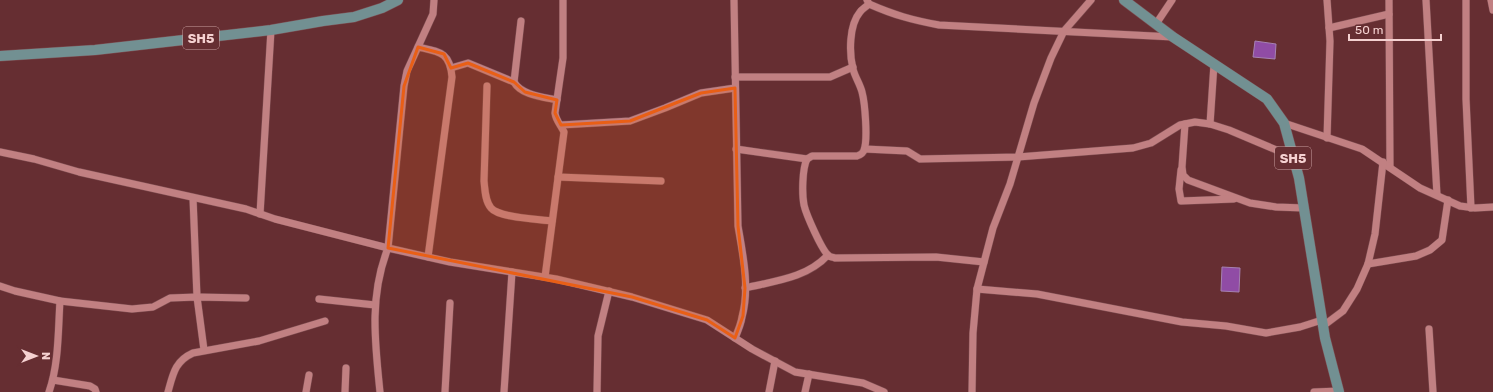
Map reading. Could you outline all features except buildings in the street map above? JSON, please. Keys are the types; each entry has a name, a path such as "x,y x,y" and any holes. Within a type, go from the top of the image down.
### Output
{"main road":[{"name":"SH5","path":"0,56 95,50 271,30 354,17 382,8 398,0"},
{"name":"SH5","path":"1124,0 1173,37 1267,99 1284,123 1299,178 1322,323 1339,392"}],"street":[{"path":"380,392 374,332 375,305 383,261 388,248 404,86 408,71 433,14 434,0"},
{"path":"545,277 564,132 561,125 556,120 554,113 563,58 563,0"},
{"path":"734,0 738,226 745,288 743,316 735,338"},
{"path":"972,392 973,333 977,288 993,228 1010,184 1034,103 1051,58 1064,31 1091,0"},
{"path":"1156,24 1172,0"},
{"path":"1327,0 1330,69 1328,138"},
{"path":"1389,0 1390,167"},
{"path":"1426,0 1437,194"},
{"path":"1466,0 1466,99 1471,208"},
{"path":"1491,0 1493,10"},
{"path":"984,262 936,257 839,258 828,256 822,248 804,206 804,166 807,159 812,156 857,156 865,149 865,124 862,94 853,67 851,44 852,27 855,19 868,2 905,18 939,24 1173,37"},
{"path":"1329,28 1389,14"},
{"path":"514,82 521,21"},
{"path":"260,214 271,30"},
{"path":"418,47 444,54 449,60 452,77 428,257"},
{"path":"451,68 468,63 514,82 517,87 525,92 557,100"},
{"path":"1210,124 1214,64"},
{"path":"735,77 830,77 853,67"},
{"path":"487,86 484,181 488,202 492,209 504,215 552,221"},
{"path":"561,125 630,121 701,93 735,88"},
{"path":"865,149 907,151 920,159 1018,157 1133,148 1151,143 1180,125 1195,122 1210,124 1293,157"},
{"path":"1284,123 1362,150 1383,162 1420,188 1437,194 1460,206 1471,208 1493,207"},
{"path":"1185,124 1179,189 1181,201 1238,199"},
{"path":"736,149 807,159"},
{"path":"0,152 34,159 79,172 246,209 310,229 388,248 450,262 545,277 632,297 707,320 735,338 795,372 863,383 884,392"},
{"path":"977,288 1037,294 1182,322 1226,326 1266,333 1322,323 1342,311 1357,289 1368,264 1375,234 1383,162"},
{"path":"1182,167 1183,175 1188,180 1238,199 1261,205 1304,208"},
{"path":"558,177 661,181"},
{"path":"193,198 197,297 204,350"},
{"path":"1368,264 1416,256 1430,250 1442,240 1448,200"},
{"path":"745,288 777,281 806,272 820,264 828,256"},
{"path":"504,392 512,272"},
{"path":"0,286 15,291 60,301 132,309 153,307 170,298 246,298"},
{"path":"597,392 598,336 609,291"},
{"path":"319,299 375,305"},
{"path":"49,392 53,380 60,301"},
{"path":"445,392 450,303"},
{"path":"168,392 172,378 180,361 193,353 259,341 325,321"},
{"path":"1429,329 1433,392"},
{"path":"769,392 775,361"},
{"path":"345,392 346,368"},
{"path":"805,392 809,374"},
{"path":"306,392 309,375"},
{"path":"53,380 90,386 95,389 96,392"},
{"path":"1314,392 1339,392"}],"highlighted area":[{"path":"418,47 444,54 451,68 468,63 514,82 525,92 557,100 555,113 561,125 630,121 701,93 735,88 738,226 745,288 743,316 735,338 707,320 632,297 388,248 404,86"}]}
